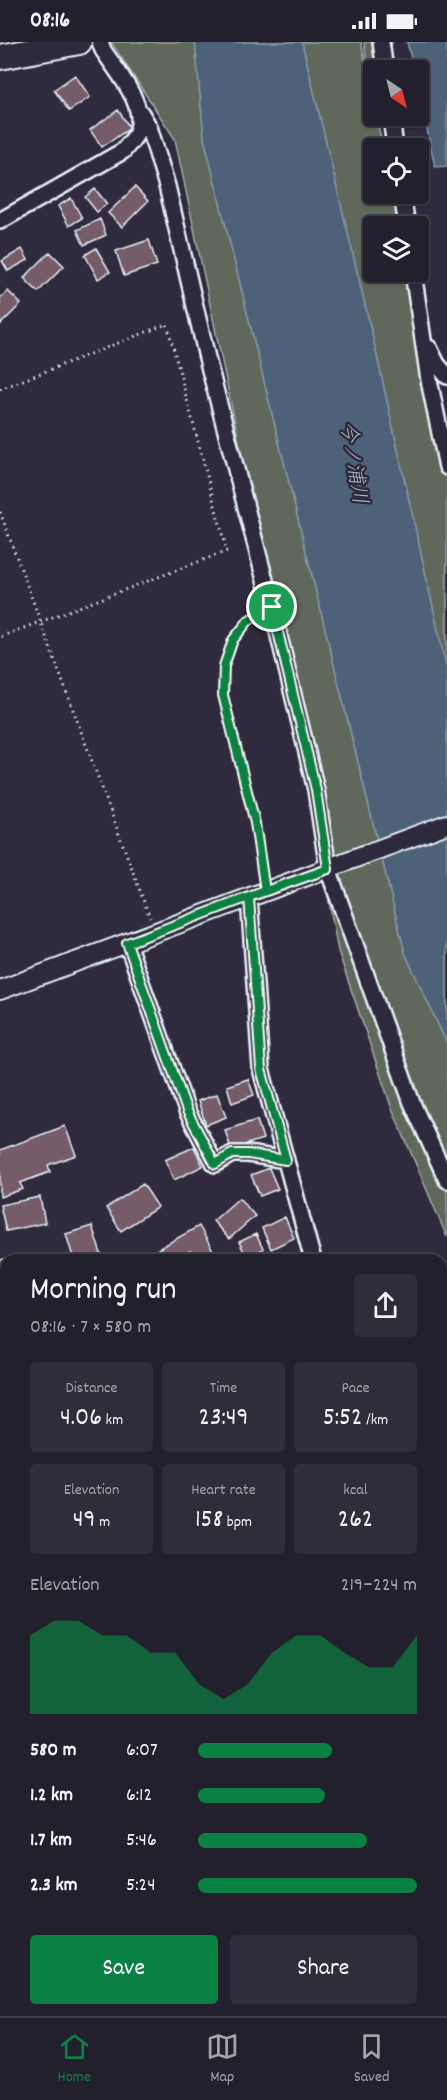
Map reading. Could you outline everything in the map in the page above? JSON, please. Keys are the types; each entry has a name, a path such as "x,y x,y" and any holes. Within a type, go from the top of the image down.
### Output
{"highway":[{"path":"0,57 79,42"}],"street":[{"path":"100,42 149,127 167,186 208,362 272,607 316,790 331,868 412,1103 447,1180"},
{"path":"381,42 384,60"},
{"path":"0,221 123,151 136,134 140,112"},
{"path":"415,282 429,380 447,467"},
{"path":"423,338 437,364 447,376"},
{"path":"0,990 447,824"},
{"path":"257,894 261,1069 311,1254"},
{"path":"127,943 187,1111 215,1164 232,1154 286,1160"}],"path":[{"path":"0,389 168,324 227,551 0,637"},
{"path":"0,512 155,932"},
{"path":"257,894 255,823 223,695 224,666 233,640 249,620 272,607"}],"shaded area":[{"path":"111,42 361,42 365,60 363,60 363,126 378,126 381,138 363,138 363,204 395,204 398,216 363,216 363,282 411,282 447,448 447,1237 391,1106 338,951 284,655 175,139"},
{"path":"364,42 392,42 389,60 367,60"}],"water":[{"name":"今ノ浦川","path":"195,42 302,42 373,338 447,670 447,1044 405,953 204,138"},
{"path":"407,42 447,42 447,166 435,167 426,126 429,126 429,60 412,60"}],"building":[{"path":"75,75 90,97 69,111 54,90"},
{"path":"118,110 130,128 102,147 90,130"},
{"path":"135,187 148,201 122,227 108,213"},
{"path":"95,189 107,204 97,212 85,197"},
{"path":"71,198 82,218 69,226 58,206"},
{"path":"100,219 106,235 84,245 77,230"},
{"path":"149,240 157,265 124,276 116,251"},
{"path":"96,248 110,272 98,279 85,255"},
{"path":"22,249 28,260 8,271 2,261"},
{"path":"50,252 64,266 38,292 24,278"},
{"path":"8,291 21,304 0,325 0,298"},
{"path":"248,1079 254,1095 232,1103 227,1086"},
{"path":"217,1094 226,1117 206,1125 198,1101"},
{"path":"257,1120 263,1139 231,1149 225,1130"},
{"path":"65,1126 76,1155 48,1165 50,1172 20,1183 23,1189 0,1197 0,1150"},
{"path":"194,1147 203,1166 174,1180 165,1160"},
{"path":"269,1168 278,1189 260,1196 251,1175"},
{"path":"143,1184 158,1207 121,1231 106,1208"},
{"path":"40,1197 45,1223 6,1231 0,1205"},
{"path":"239,1198 255,1216 229,1239 213,1221"},
{"path":"285,1217 294,1238 271,1249 262,1228"},
{"path":"92,1226 101,1254 72,1254 66,1234"},
{"path":"199,1226 213,1251 208,1254 192,1254 190,1251 184,1254 161,1254 158,1249"},
{"path":"256,1234 263,1249 253,1254 245,1254 239,1242"}],"route":[{"path":"272,607 249,620 233,640 224,666 223,695 255,823 265,891 249,897 127,943 187,1111 215,1164 232,1154 286,1160 261,1069 249,897 328,869 316,790 272,607"}]}
